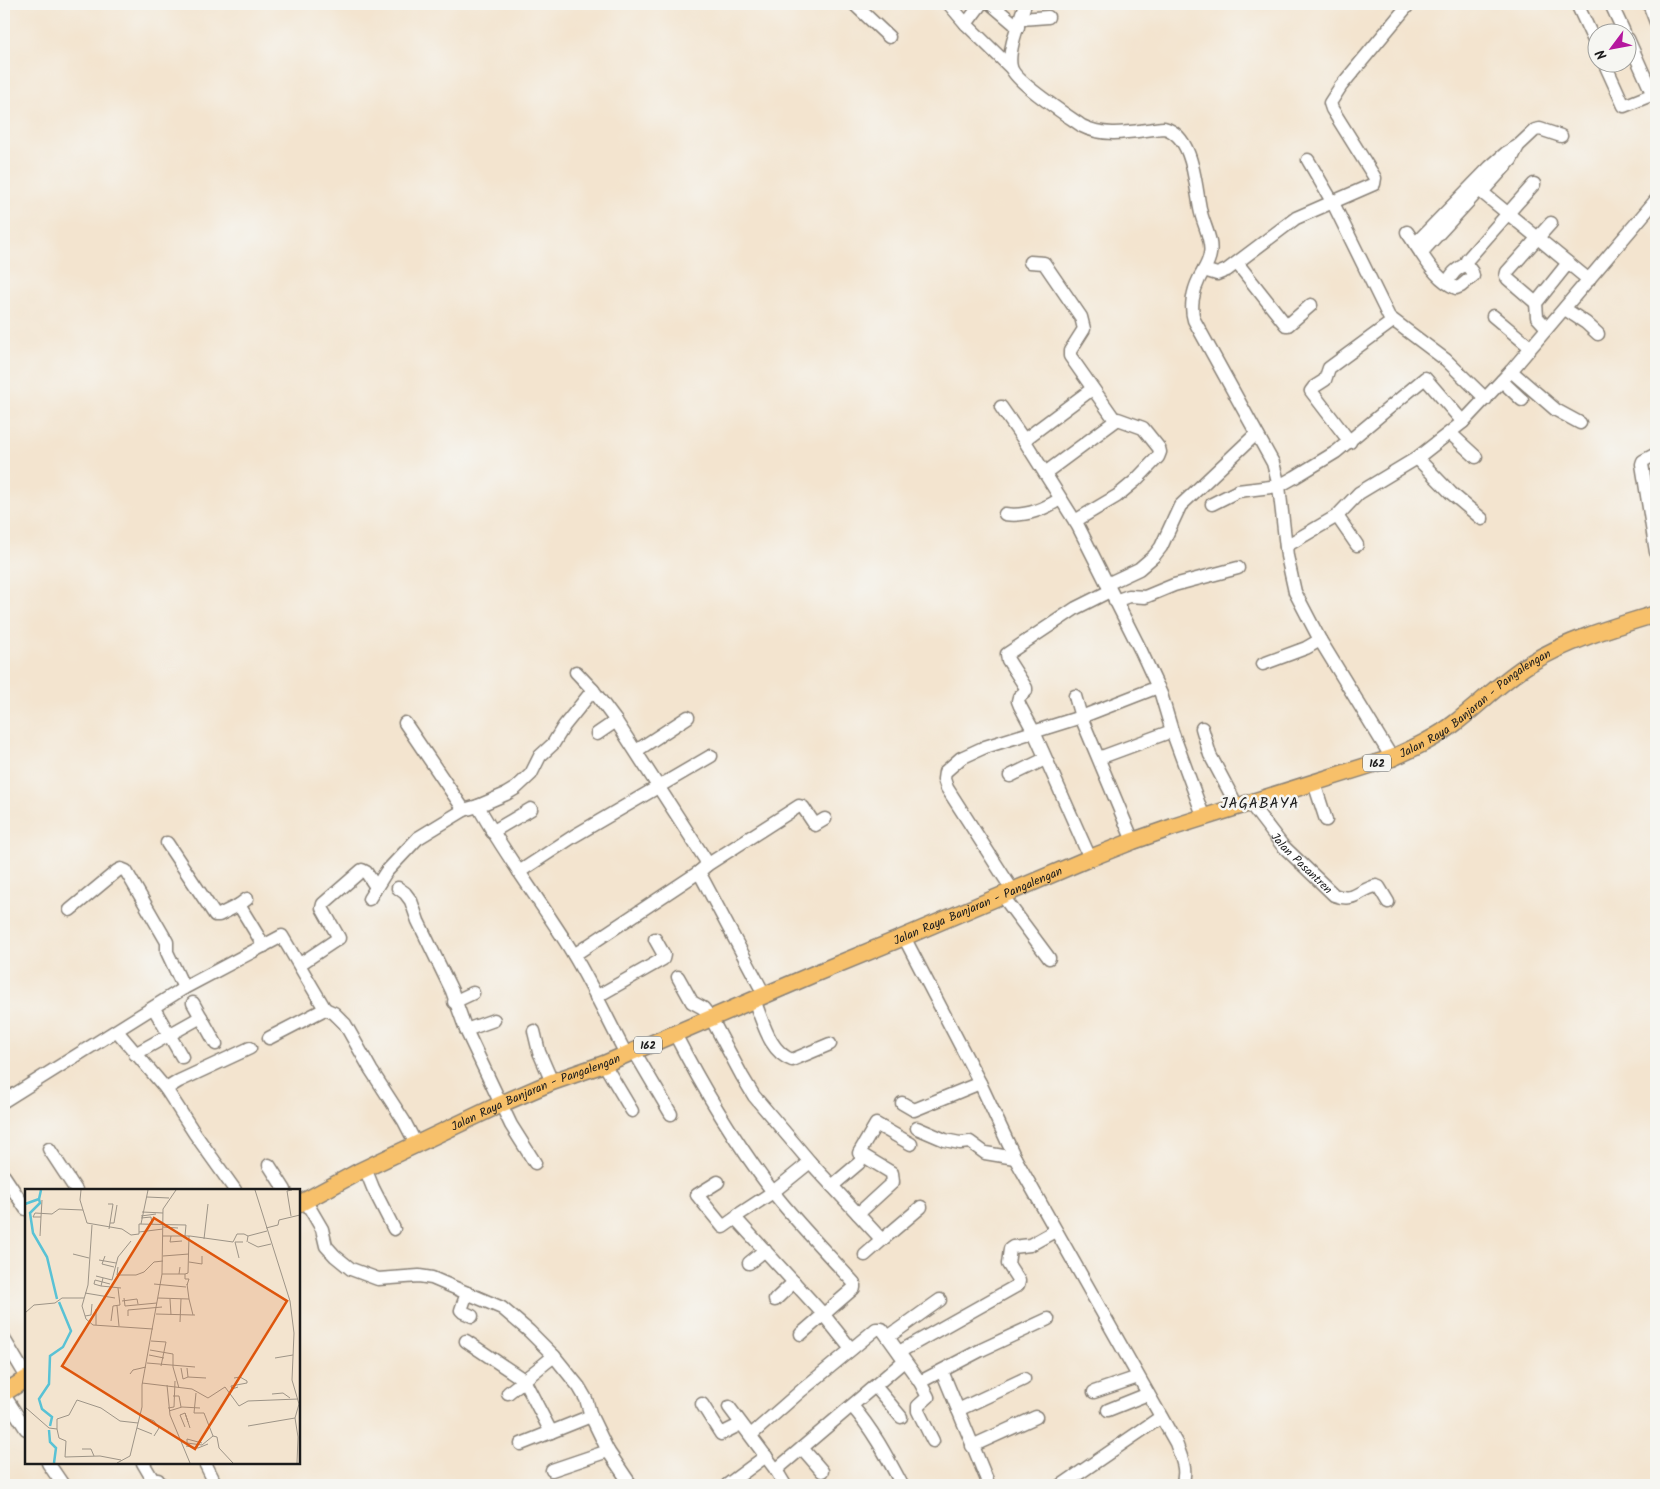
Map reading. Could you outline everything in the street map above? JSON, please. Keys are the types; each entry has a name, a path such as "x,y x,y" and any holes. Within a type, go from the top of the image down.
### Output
{"main road":[{"name":"Jalan Raya Banjaran - Pangalengan","path":"302,1202 365,1168 501,1104 552,1082 604,1064 1090,858 1133,841 1243,804 1392,758 1437,736 1528,664 1546,654 1586,637 1656,614"},
{"path":"4,1394 25,1379"}],"street":[{"path":"854,4 889,37"},
{"path":"949,4 966,24 1011,68 1021,81 1082,126 1102,132 1169,129 1186,149 1194,171 1200,211 1211,248 1210,256 1196,284 1192,301 1196,326 1273,464 1295,592 1320,640 1392,758"},
{"path":"966,24 981,4"},
{"path":"991,4 1020,23 1048,17"},
{"path":"1011,68 1012,49 1025,4"},
{"path":"1204,270 1216,274 1227,270 1296,218 1370,186 1376,181 1330,103 1341,86 1409,4"},
{"path":"1577,4 1588,28"},
{"path":"1611,4 1619,22"},
{"path":"1649,4 1656,22"},
{"path":"1609,72 1624,106 1655,94 1638,60"},
{"path":"1418,249 1478,189 1506,153 1518,146 1535,130 1540,128 1561,136"},
{"path":"1308,160 1333,203 1386,312 1393,321 1446,360 1486,399"},
{"path":"1407,232 1436,275 1448,282 1457,268 1466,264 1470,256 1534,184"},
{"path":"1478,189 1589,280"},
{"path":"1286,546 1337,516 1359,494 1417,458 1463,422 1511,371 1656,200"},
{"path":"1536,303 1508,280 1506,276 1507,272 1552,223"},
{"path":"1030,262 1044,263 1080,317 1084,329 1070,351 1070,356 1115,420"},
{"path":"1237,263 1286,325 1311,305"},
{"path":"1547,328 1537,317 1536,303 1568,263"},
{"path":"1564,309 1586,323 1598,334"},
{"path":"1494,316 1530,347"},
{"path":"1350,442 1311,391 1325,380 1329,368 1393,321"},
{"path":"1511,371 1556,410 1580,423"},
{"path":"1212,504 1240,490 1278,486 1336,452 1425,378 1463,422"},
{"path":"1502,381 1522,400"},
{"path":"1024,440 1092,389"},
{"path":"1001,407 1075,521 1158,687 1204,818"},
{"path":"1045,473 1115,420 1120,419 1143,428 1156,442 1160,455 1135,481 1117,496 1075,521"},
{"path":"1450,432 1476,457"},
{"path":"1090,858 1076,823 1018,701 1026,691 1026,688 1008,660 1007,654 1076,608 1111,592 1154,556 1161,547 1180,506 1256,434"},
{"path":"1656,454 1643,461 1642,464 1656,552"},
{"path":"1417,458 1451,493 1482,518"},
{"path":"1004,514 1030,513 1050,506 1060,499"},
{"path":"1337,516 1357,545"},
{"path":"1111,592 1144,597 1174,585 1238,568"},
{"path":"1263,664 1306,648 1320,640"},
{"path":"576,672 593,690 616,721 705,859 703,869 759,998 772,1044 784,1057 792,1060 830,1044"},
{"path":"1049,958 1008,893 947,788 944,779 945,772 961,758 985,747 1081,717 1158,687"},
{"path":"369,900 386,872 418,838 464,810 506,794 516,788 531,774 540,756 553,744 564,726 593,690"},
{"path":"1075,696 1081,717 1133,841"},
{"path":"636,751 688,717"},
{"path":"597,734 616,721"},
{"path":"405,722 464,810"},
{"path":"1202,728 1212,760 1243,804"},
{"path":"1099,758 1172,731"},
{"path":"520,872 574,836 711,756"},
{"path":"1010,776 1045,759"},
{"path":"1314,783 1326,820"},
{"name":"Jalan Pasantren","path":"1243,804 1282,845 1334,894 1344,898 1356,896 1376,886 1381,890 1388,902"},
{"path":"478,806 492,832 574,955 596,997 671,1114"},
{"path":"574,955 799,806 803,807 815,826 825,819"},
{"path":"492,832 531,809"},
{"path":"166,843 214,914 219,915 243,902 264,946"},
{"path":"70,910 117,871 121,869 126,871 167,942 167,952 184,988"},
{"path":"300,964 339,938 322,908 323,904 362,870 366,872 376,887"},
{"path":"398,888 411,901 418,921 452,991 454,1002 466,1030 510,1125 535,1164"},
{"path":"4,1100 184,988 282,936 325,1009 334,1013 345,1024 371,1070 404,1120 416,1144"},
{"path":"904,937 980,1083 1015,1158 1176,1443 1185,1473 1182,1485"},
{"path":"596,997 663,959 664,955 655,939"},
{"path":"678,977 692,1002 703,1008 711,1018 754,1096 810,1162 882,1240"},
{"path":"454,1002 473,993"},
{"path":"193,1003 216,1044"},
{"path":"268,1038 325,1009"},
{"path":"156,1012 182,1057"},
{"path":"135,1054 201,1017"},
{"path":"466,1030 494,1020"},
{"path":"116,1031 166,1089 195,1134 235,1189"},
{"path":"534,1031 539,1052 552,1082"},
{"path":"675,1034 695,1074 720,1116 774,1192 801,1225 854,1283 854,1288 801,1334"},
{"path":"166,1089 250,1048"},
{"path":"604,1064 632,1111"},
{"path":"902,1103 914,1110 980,1083"},
{"path":"858,1214 892,1182 892,1173 859,1153 876,1124 911,1144"},
{"path":"917,1128 945,1140 960,1143 970,1142 985,1153 1015,1158"},
{"path":"49,1149 75,1189"},
{"path":"718,1182 697,1195 723,1227 774,1192 810,1162"},
{"path":"832,1186 860,1163"},
{"path":"269,1165 284,1189"},
{"path":"365,1168 394,1229"},
{"path":"4,1176 25,1208"},
{"path":"302,1202 322,1230 326,1246 351,1269 378,1279 419,1276 432,1278 502,1308 529,1331 554,1356 583,1392 591,1416 626,1484"},
{"path":"865,1255 921,1206"},
{"path":"737,1218 823,1314 851,1349"},
{"path":"776,1470 875,1386 902,1357 1018,1285 1019,1281 1008,1264 1010,1249 1030,1245 1055,1231"},
{"path":"749,1263 764,1250"},
{"path":"775,1300 794,1282"},
{"path":"467,1293 461,1310 472,1316"},
{"path":"888,1337 940,1300"},
{"path":"920,1382 981,1350 1048,1319"},
{"path":"751,1435 851,1349 876,1329 882,1329 920,1382 928,1397 918,1406 918,1411 933,1441"},
{"path":"4,1339 25,1376"},
{"path":"466,1341 524,1380 551,1432"},
{"path":"508,1393 554,1356"},
{"path":"942,1371 987,1480"},
{"path":"1094,1392 1138,1377"},
{"path":"958,1410 1024,1380"},
{"path":"875,1386 901,1417"},
{"path":"4,1394 25,1427"},
{"path":"1108,1410 1148,1394"},
{"path":"702,1404 721,1434 741,1424"},
{"path":"852,1406 866,1422 880,1444 902,1485"},
{"path":"729,1407 751,1435 785,1485"},
{"path":"521,1444 591,1416"},
{"path":"972,1446 1036,1417"},
{"path":"1062,1485 1160,1417"},
{"path":"802,1448 822,1471"},
{"path":"552,1470 608,1451"},
{"path":"727,1485 766,1456"},
{"path":"48,1464 58,1484"},
{"path":"144,1464 153,1480 158,1480 161,1485"},
{"path":"206,1464 216,1485"}],"district":[{"name":"JAGABAYA","path":"1260,803"}]}
